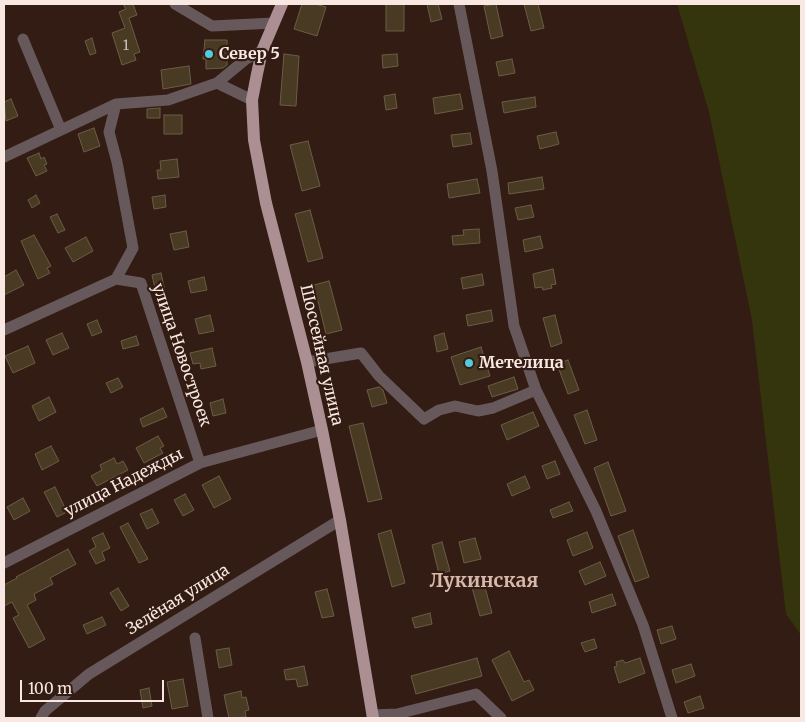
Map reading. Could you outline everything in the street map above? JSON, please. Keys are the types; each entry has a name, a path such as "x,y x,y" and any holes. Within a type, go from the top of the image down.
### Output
{"main road":[{"name":"Шоссейная улица","path":"282,4 262,51 252,100 254,140 266,204 307,362 322,430 340,520 372,717"}],"street":[{"path":"175,4 212,26 274,23"},
{"path":"459,4 492,171 514,326 536,390 600,520 643,625 672,718"},
{"path":"23,39 61,130"},
{"path":"4,157 116,104 168,100 217,83 246,59 262,51"},
{"path":"217,83 252,100"},
{"path":"4,330 116,279 133,248 117,162 109,132 116,104"},
{"name":"улица Новостроек","path":"116,279 141,283 200,462"},
{"path":"307,362 361,353 379,376 424,419 440,410 455,406 478,411 493,408 536,390"},
{"name":"улица Надежды","path":"4,563 200,462 322,430"},
{"name":"Зелёная улица","path":"41,718 45,711 89,674 340,520"},
{"path":"195,638 208,717 196,718"},
{"path":"372,717 398,714 476,694 501,718"},
{"path":"426,707 432,718"}],"shaded area":[{"path":"677,4 801,4 801,635 786,614 752,320 709,112"}],"building":[{"path":"123,4 133,4 137,15 129,18 140,52 134,54 136,60 122,65 112,33 125,28 119,12 126,9"},
{"path":"302,4 315,4 326,7 317,36 294,29"},
{"path":"386,4 404,4 404,31 386,31"},
{"path":"427,4 438,4 442,19 431,22"},
{"path":"496,4 503,36 491,39 484,6"},
{"path":"524,4 538,4 544,28 531,31"},
{"path":"92,38 96,53 90,55 85,41"},
{"path":"205,40 227,40 227,50 231,50 231,58 227,58 227,65 223,68 206,69 206,59 203,59"},
{"path":"284,54 299,56 296,106 280,105"},
{"path":"397,54 398,66 383,68 382,55"},
{"path":"512,59 515,73 499,76 496,62"},
{"path":"189,66 191,84 163,89 161,70"},
{"path":"395,94 397,108 386,110 384,96"},
{"path":"460,94 463,109 435,114 433,98"},
{"path":"535,97 536,107 504,113 502,102"},
{"path":"11,99 18,116 6,121 4,102"},
{"path":"160,108 160,118 147,118 147,109"},
{"path":"164,115 182,115 182,134 164,134"},
{"path":"94,128 100,146 84,152 78,134"},
{"path":"556,132 559,144 540,149 537,136"},
{"path":"470,133 472,144 453,147 451,135"},
{"path":"308,141 320,186 302,191 290,145"},
{"path":"39,153 41,159 44,157 47,164 44,165 47,171 36,176 27,158"},
{"path":"177,159 179,177 158,179 157,170 161,170 160,161"},
{"path":"542,177 544,189 509,194 508,183"},
{"path":"477,179 480,193 449,198 447,184"},
{"path":"36,195 40,203 32,208 28,200"},
{"path":"165,195 166,207 154,209 152,197"},
{"path":"531,205 534,217 518,220 515,208"},
{"path":"310,210 323,258 308,262 295,214"},
{"path":"57,214 65,230 58,233 50,217"},
{"path":"479,229 480,243 453,245 452,236 464,235 463,230"},
{"path":"186,231 189,247 174,250 170,234"},
{"path":"34,235 51,266 47,268 50,273 38,279 21,241"},
{"path":"540,236 543,248 525,252 523,240"},
{"path":"86,237 93,251 73,262 65,248"},
{"path":"553,269 556,284 551,285 552,288 543,290 542,287 535,288 533,274"},
{"path":"16,270 24,285 4,295 4,277"},
{"path":"161,273 167,300 158,302 152,275"},
{"path":"482,274 484,285 463,289 461,278"},
{"path":"204,277 207,290 191,293 188,281"},
{"path":"329,281 342,330 326,334 314,285"},
{"path":"491,310 493,321 468,326 466,315"},
{"path":"210,315 214,331 199,334 195,319"},
{"path":"555,315 562,343 551,347 543,318"},
{"path":"97,320 102,332 92,336 87,324"},
{"path":"62,333 69,348 53,355 46,340"},
{"path":"444,333 448,349 437,352 434,336"},
{"path":"136,336 139,345 123,349 121,341"},
{"path":"28,346 35,363 13,373 5,356"},
{"path":"481,347 490,376 460,385 451,357"},
{"path":"212,348 216,366 201,369 200,363 193,364 190,353"},
{"path":"568,360 579,390 568,394 557,364"},
{"path":"514,377 518,389 492,397 488,386"},
{"path":"118,378 123,387 111,393 106,383"},
{"path":"379,387 383,390 387,403 372,407 367,390"},
{"path":"49,397 56,412 39,421 32,406"},
{"path":"223,399 226,413 213,416 210,403"},
{"path":"163,408 167,417 143,427 140,419"},
{"path":"587,410 597,440 585,444 574,415"},
{"path":"533,412 539,426 507,440 501,425"},
{"path":"363,423 382,499 368,502 349,426"},
{"path":"158,436 164,446 160,448 163,453 144,463 136,448"},
{"path":"51,446 59,461 42,470 35,454"},
{"path":"114,458 117,464 123,461 128,470 97,486 91,476 102,470 100,465"},
{"path":"555,461 560,474 547,479 542,466"},
{"path":"608,462 626,511 611,516 594,468"},
{"path":"219,476 231,499 214,508 202,485"},
{"path":"525,476 530,488 512,496 507,484"},
{"path":"55,487 67,512 57,517 44,492"},
{"path":"185,494 194,510 183,516 174,500"},
{"path":"23,498 30,511 14,520 7,507"},
{"path":"569,502 573,511 553,518 550,510"},
{"path":"152,509 159,523 147,529 140,514"},
{"path":"128,523 148,559 139,563 120,527"},
{"path":"391,530 405,583 392,587 378,534"},
{"path":"633,530 649,577 635,582 618,536"},
{"path":"587,532 593,548 573,556 567,540"},
{"path":"103,533 110,548 102,552 105,560 96,564 89,551 96,547 92,538"},
{"path":"475,538 481,559 464,563 459,542"},
{"path":"442,542 450,571 439,574 432,545"},
{"path":"68,549 76,564 50,578 53,584 34,594 36,600 27,605 45,639 29,648 13,618 19,615 12,602 4,606 4,585"},
{"path":"600,562 606,576 585,585 579,571"},
{"path":"483,580 492,613 480,616 471,584"},
{"path":"118,588 129,606 121,611 110,593"},
{"path":"327,589 334,616 322,618 315,592"},
{"path":"612,594 616,605 592,613 589,602"},
{"path":"430,613 432,624 415,628 412,618"},
{"path":"102,617 106,625 87,634 83,625"},
{"path":"672,626 676,639 661,644 657,630"},
{"path":"594,639 597,648 585,652 581,643"},
{"path":"229,648 232,665 219,668 216,650"},
{"path":"509,651 524,682 529,680 534,690 512,701 492,660"},
{"path":"477,658 482,676 416,694 411,676"},
{"path":"640,658 645,673 619,683 614,667 617,666 616,662 623,660 625,663"},
{"path":"691,664 695,676 676,683 672,670"},
{"path":"304,666 308,685 298,687 296,679 286,680 284,670"},
{"path":"183,679 188,706 172,709 167,682"},
{"path":"149,688 152,706 143,708 140,690"},
{"path":"241,691 242,698 246,697 249,710 245,711 246,717 229,718 224,695"},
{"path":"700,696 704,708 688,713 684,702"}],"place":[{"name":"Север 5","path":"209,54"},
{"name":"Метелица","path":"469,363"}],"district":[{"name":"Лукинская","path":"484,582"}]}
